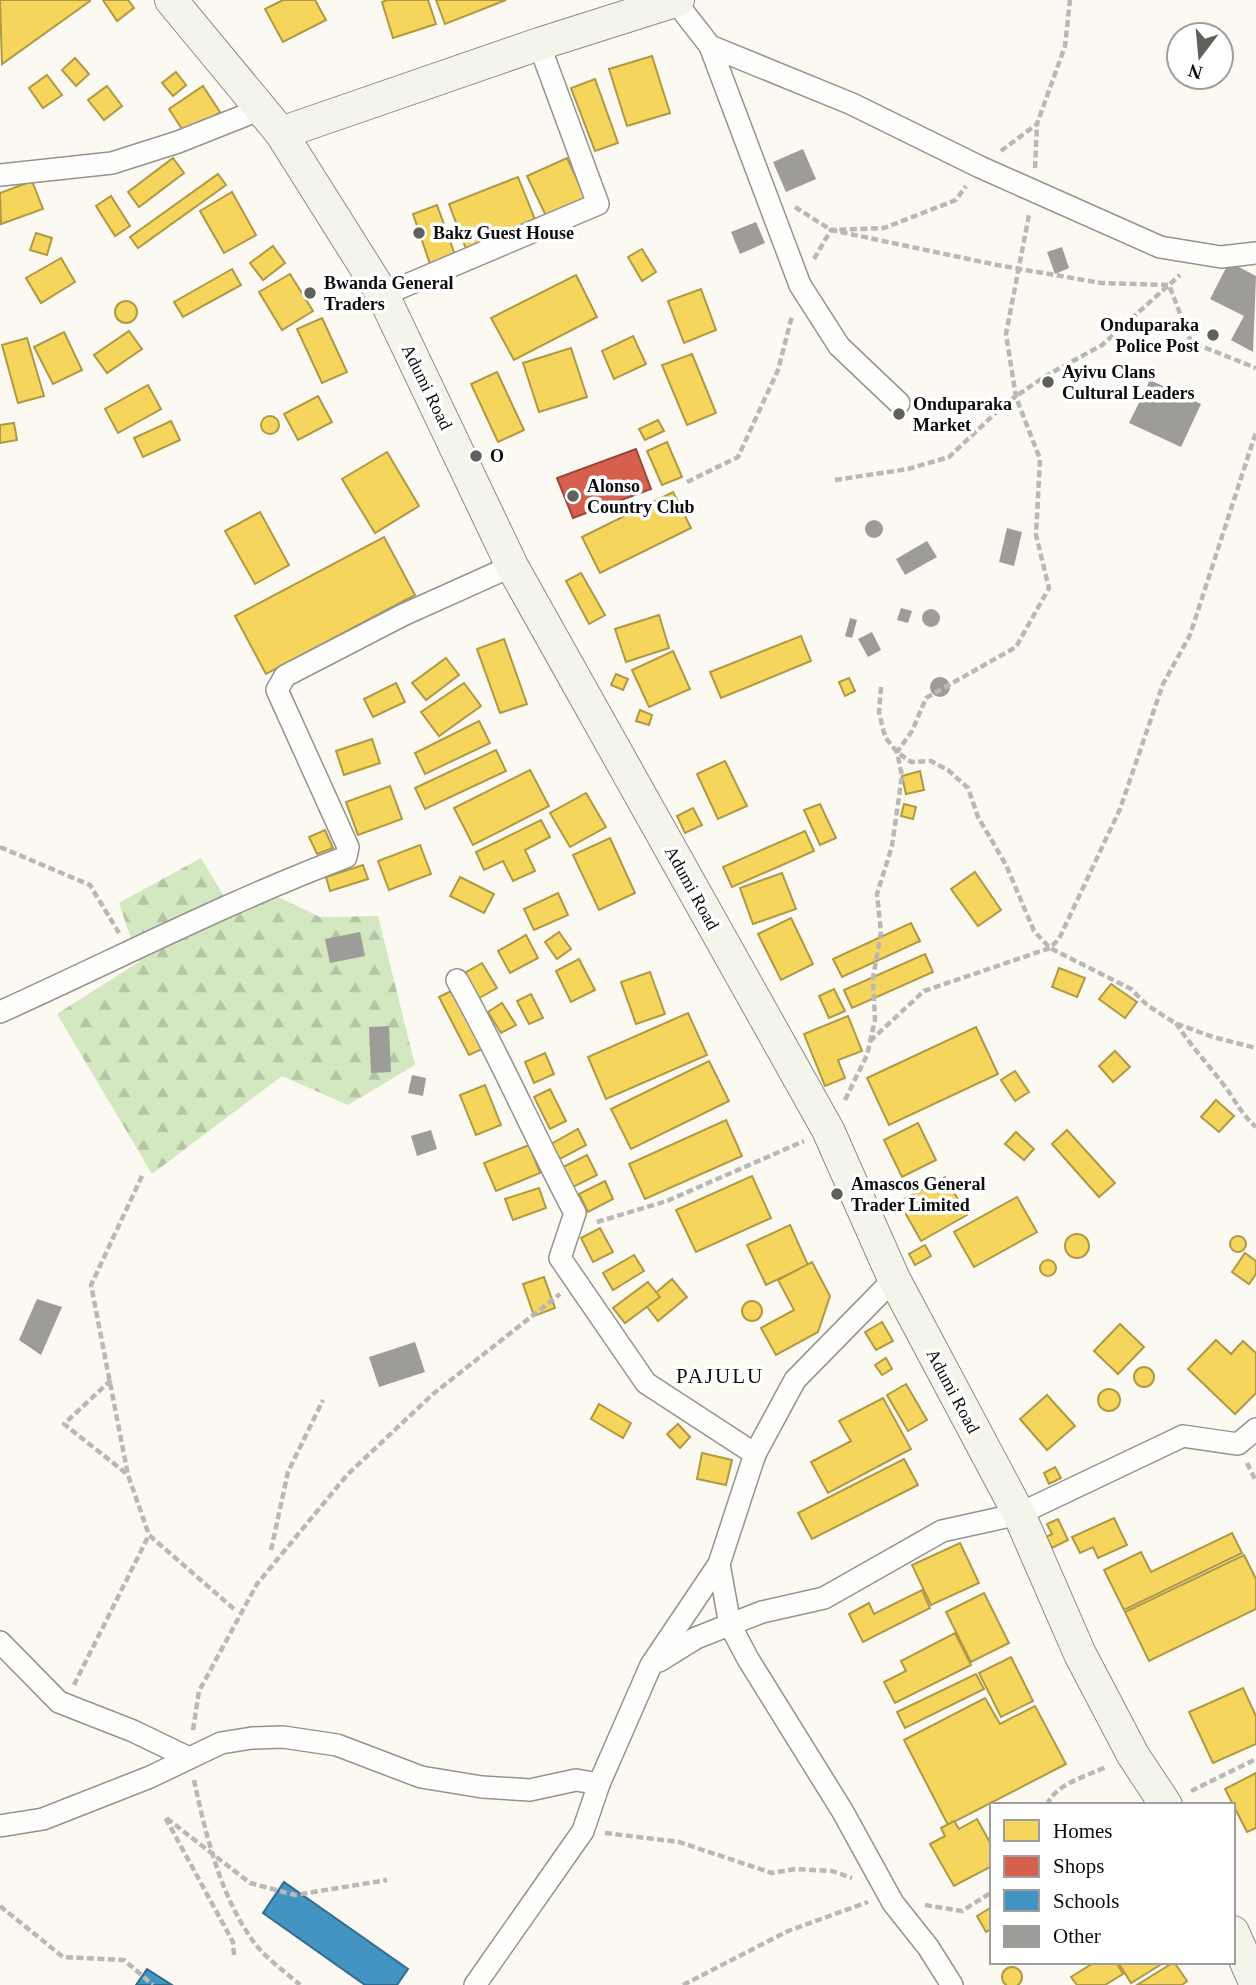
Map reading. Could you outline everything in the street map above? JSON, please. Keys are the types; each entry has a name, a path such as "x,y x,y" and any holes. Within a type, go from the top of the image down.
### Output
{"main road":[{"name":"Adumi Road","path":"171,0 281,133 383,295 512,566 828,1130 894,1279 1019,1514 1080,1654 1133,1755 1165,1803"},
{"path":"281,133 539,44 676,1"},
{"path":"1235,1937 1256,1985"}],"street":[{"path":"676,1 710,46 800,285 839,346 899,403"},
{"path":"383,295 598,204 539,44"},
{"path":"710,46 852,104 980,167 1160,247 1221,257 1256,253"},
{"path":"0,175 112,163 178,142 261,109"},
{"path":"0,1012 171,930 345,857 348,847 277,690 280,682 285,676 403,615 512,566"},
{"path":"457,980 493,1044 534,1135 575,1213 560,1258 646,1383 755,1454"},
{"path":"475,1985 583,1831 599,1784 651,1665 719,1564 755,1454 795,1380 894,1279"},
{"path":"651,1665 696,1637 773,1609 824,1598 942,1531 1019,1514 1183,1436 1238,1444 1256,1429"},
{"path":"719,1564 730,1625 843,1812 894,1903 928,1947 952,1985"},
{"path":"0,1642 65,1704 133,1731 189,1758"},
{"path":"0,1826 43,1819 221,1743 283,1737 337,1745 421,1777 482,1787 530,1790 576,1780 599,1784"}],"path":[{"path":"593,1224 634,1209 667,1201 828,1130 855,1081 875,1020 873,978 881,932 877,894 892,846 902,776 897,752 912,731 926,698 1016,647 1049,588 1036,535 1040,458 1016,397 1006,334 1033,191 1037,124 1065,46 1070,0"},
{"path":"831,230 884,228 956,200 980,167 1037,124"},
{"path":"760,184 831,230 1020,270 1101,283 1169,285"},
{"path":"687,482 738,457 778,370 800,285 831,230"},
{"path":"835,480 908,469 949,457 1016,397 1044,377 1102,345 1202,254"},
{"path":"1169,285 1191,342 1256,368"},
{"path":"870,1041 923,991 1050,948 1059,939 1120,809 1163,684 1190,635 1256,432"},
{"path":"881,687 879,712 885,737 897,752 911,762 931,761 948,770 968,788 978,817 1006,865 1034,931 1050,948 1132,989 1147,1005 1175,1023 1213,1037 1256,1048"},
{"path":"0,847 90,886 131,951"},
{"path":"1175,1023 1194,1051 1224,1085 1240,1113 1256,1127"},
{"path":"142,1176 91,1285 128,1475 149,1535 234,1609"},
{"path":"300,1985 257,1946 229,1896 204,1828 189,1758 199,1691 257,1584 357,1466 433,1394 567,1289 560,1258"},
{"path":"111,1379 64,1424 128,1475"},
{"path":"271,1550 288,1472 323,1400"},
{"path":"65,1704 149,1535"},
{"path":"1048,1803 1050,1796 1068,1784 1133,1755"},
{"path":"1165,1803 1256,1759"},
{"path":"234,1955 233,1942 165,1817 250,1883 296,1895 387,1880"},
{"path":"583,1831 679,1842 772,1873 795,1869 832,1871 854,1878"},
{"path":"683,1985 788,1931 869,1901 962,1911 990,1893"},
{"path":"0,1906 63,1957 124,1960 153,1985"}],"green space":[{"path":"201,858 225,898 278,897 320,917 378,916 415,1065 348,1105 282,1076 152,1174 57,1014 139,962 119,903"}],"building: Homes":[{"path":"0,0 90,0 90,1 2,64"},
{"path":"103,0 128,0 134,8 117,21"},
{"path":"283,0 315,0 326,20 283,42 265,9"},
{"path":"428,0 436,24 393,38 382,2"},
{"path":"436,0 506,0 445,24"},
{"path":"652,56 670,113 627,126 609,69"},
{"path":"75,58 89,74 76,86 62,70"},
{"path":"176,72 186,85 173,96 162,83"},
{"path":"47,75 62,95 43,108 29,88"},
{"path":"595,79 618,143 595,151 571,88"},
{"path":"107,86 122,106 104,120 88,100"},
{"path":"203,86 220,112 186,135 169,109"},
{"path":"173,158 184,173 139,207 128,192"},
{"path":"567,158 586,199 547,218 527,176"},
{"path":"218,174 226,185 138,248 130,237"},
{"path":"518,177 536,222 466,249 449,204"},
{"path":"32,181 43,209 1,224 0,193"},
{"path":"232,192 256,235 224,253 200,211"},
{"path":"111,196 130,226 115,236 96,206"},
{"path":"437,205 455,255 430,264 413,214"},
{"path":"36,233 52,238 47,255 30,250"},
{"path":"273,246 285,263 263,280 250,263"},
{"path":"642,249 656,272 642,281 628,257"},
{"path":"61,258 75,282 41,303 26,278"},
{"path":"232,269 241,285 183,317 174,302"},
{"path":"290,274 313,311 282,330 259,292"},
{"path":"576,275 597,317 514,360 491,318"},
{"path":"701,289 716,330 684,343 668,301"},
{"path":"126,301 134,304 137,312 134,320 126,323 118,320 115,312 118,304"},
{"path":"322,318 347,372 322,383 297,329"},
{"path":"129,331 142,349 107,373 94,355"},
{"path":"64,332 82,370 53,384 34,347"},
{"path":"633,336 646,364 614,379 602,351"},
{"path":"27,338 44,396 18,403 2,345"},
{"path":"571,348 587,397 539,412 523,363"},
{"path":"692,354 716,413 687,425 662,365"},
{"path":"497,372 524,430 498,442 471,384"},
{"path":"148,385 161,409 118,433 105,409"},
{"path":"318,396 332,422 298,440 284,414"},
{"path":"270,416 276,419 279,425 276,431 270,434 264,431 261,425 264,419"},
{"path":"658,420 664,431 645,440 639,429"},
{"path":"171,421 180,440 143,457 134,438"},
{"path":"14,423 17,440 0,443 0,425"},
{"path":"667,442 682,477 662,485 647,451"},
{"path":"387,452 419,506 375,533 342,479"},
{"path":"673,492 691,528 600,573 582,537"},
{"path":"260,512 289,565 255,584 225,531"},
{"path":"384,537 415,595 266,674 235,616"},
{"path":"581,573 605,615 589,624 566,581"},
{"path":"659,615 669,648 626,662 615,629"},
{"path":"801,636 811,661 721,698 710,672"},
{"path":"504,639 527,704 500,713 477,649"},
{"path":"673,651 690,689 649,707 632,670"},
{"path":"446,658 459,675 426,700 412,683"},
{"path":"616,674 628,679 623,690 611,685"},
{"path":"849,678 855,691 845,696 839,682"},
{"path":"396,683 405,702 373,717 364,699"},
{"path":"464,683 481,706 439,736 421,712"},
{"path":"640,710 652,715 649,725 636,721"},
{"path":"479,721 490,743 425,774 415,753"},
{"path":"372,739 380,763 344,775 336,751"},
{"path":"496,750 506,771 425,809 415,788"},
{"path":"725,761 747,806 718,819 697,774"},
{"path":"530,770 549,806 473,845 454,808"},
{"path":"920,771 924,790 906,794 902,776"},
{"path":"390,786 402,819 358,835 346,802"},
{"path":"586,793 606,827 570,847 550,813"},
{"path":"820,804 836,838 820,845 804,810"},
{"path":"904,804 916,807 913,819 901,816"},
{"path":"693,808 702,825 685,833 677,816"},
{"path":"541,820 550,837 525,850 535,871 513,881 503,861 484,870 476,852"},
{"path":"325,830 333,848 317,854 309,837"},
{"path":"805,831 814,851 732,887 723,867"},
{"path":"610,838 635,893 599,910 573,855"},
{"path":"420,845 431,874 389,890 378,861"},
{"path":"363,865 368,879 330,891 326,877"},
{"path":"975,872 1001,910 978,926 951,889"},
{"path":"782,873 796,909 753,924 740,888"},
{"path":"460,877 494,894 484,913 450,896"},
{"path":"558,893 568,915 534,930 524,909"},
{"path":"791,918 813,964 781,980 758,934"},
{"path":"911,923 920,941 842,977 833,959"},
{"path":"559,932 571,949 557,959 545,942"},
{"path":"526,935 538,958 510,973 498,951"},
{"path":"925,954 933,972 852,1008 844,990"},
{"path":"579,959 595,990 571,1002 556,971"},
{"path":"482,963 497,988 476,1000 461,975"},
{"path":"1059,968 1085,978 1077,997 1052,987"},
{"path":"650,972 665,1014 636,1024 621,982"},
{"path":"1111,984 1137,1002 1125,1018 1099,999"},
{"path":"834,989 845,1011 829,1018 819,996"},
{"path":"453,990 484,1048 469,1055 439,997"},
{"path":"531,994 543,1018 529,1024 517,1001"},
{"path":"502,1003 516,1025 501,1033 488,1012"},
{"path":"688,1013 707,1055 606,1099 588,1057"},
{"path":"848,1016 862,1051 838,1060 845,1078 825,1086 804,1034"},
{"path":"976,1027 998,1074 889,1125 867,1078"},
{"path":"1115,1051 1130,1067 1113,1082 1099,1066"},
{"path":"545,1053 554,1074 534,1083 525,1062"},
{"path":"709,1061 729,1101 631,1149 611,1109"},
{"path":"1015,1071 1029,1092 1015,1101 1001,1080"},
{"path":"485,1085 501,1125 476,1135 460,1095"},
{"path":"550,1089 566,1121 550,1129 534,1097"},
{"path":"1216,1100 1234,1116 1219,1132 1201,1117"},
{"path":"726,1120 742,1156 645,1199 629,1164"},
{"path":"918,1123 936,1160 902,1177 884,1140"},
{"path":"578,1129 586,1145 560,1159 551,1144"},
{"path":"1067,1130 1115,1183 1099,1197 1052,1144"},
{"path":"1016,1132 1034,1149 1024,1160 1005,1144"},
{"path":"529,1145 540,1173 496,1191 484,1163"},
{"path":"587,1155 597,1175 571,1188 561,1168"},
{"path":"752,1176 771,1218 696,1252 676,1210"},
{"path":"945,1177 967,1215 921,1241 899,1202"},
{"path":"605,1181 613,1199 588,1212 579,1194"},
{"path":"539,1188 546,1208 513,1220 505,1199"},
{"path":"1017,1197 1037,1232 974,1267 954,1232"},
{"path":"790,1225 808,1265 766,1285 747,1245"},
{"path":"600,1228 613,1252 593,1262 581,1238"},
{"path":"1077,1234 1085,1238 1089,1246 1085,1254 1077,1258 1069,1254 1065,1246 1069,1238"},
{"path":"1238,1236 1244,1238 1244,1250 1238,1252 1232,1250 1230,1244 1232,1238"},
{"path":"925,1245 931,1256 915,1265 909,1254"},
{"path":"1245,1253 1256,1261 1256,1274 1249,1284 1232,1272"},
{"path":"634,1255 644,1271 613,1290 603,1273"},
{"path":"1048,1260 1054,1262 1054,1274 1048,1276 1042,1274 1040,1268 1042,1262"},
{"path":"812,1262 830,1296 818,1332 776,1355 761,1328 794,1310 778,1280"},
{"path":"544,1277 555,1308 534,1316 523,1284"},
{"path":"672,1279 687,1297 658,1321 644,1303"},
{"path":"648,1282 660,1297 625,1323 613,1308"},
{"path":"748,1301 756,1301 762,1311 756,1321 748,1321 742,1315 742,1307"},
{"path":"882,1322 893,1341 876,1350 865,1332"},
{"path":"1120,1324 1144,1347 1118,1374 1094,1351"},
{"path":"1216,1340 1231,1354 1243,1341 1256,1353 1256,1393 1235,1414 1188,1369"},
{"path":"886,1358 892,1369 882,1375 875,1365"},
{"path":"1140,1367 1148,1367 1154,1377 1148,1387 1140,1387 1134,1381 1134,1373"},
{"path":"906,1384 927,1420 908,1431 887,1395"},
{"path":"1109,1389 1117,1392 1120,1400 1117,1408 1109,1411 1101,1408 1098,1400 1101,1392"},
{"path":"1047,1395 1075,1426 1047,1450 1020,1419"},
{"path":"883,1398 911,1449 828,1493 811,1462 851,1441 839,1421"},
{"path":"599,1404 631,1423 623,1438 591,1419"},
{"path":"678,1424 690,1437 680,1448 667,1434"},
{"path":"702,1453 732,1460 726,1485 697,1479"},
{"path":"904,1459 918,1485 812,1539 798,1513"},
{"path":"1055,1467 1061,1478 1049,1484 1044,1473"},
{"path":"1114,1518 1127,1545 1098,1558 1093,1547 1080,1553 1072,1537"},
{"path":"1058,1519 1068,1540 1052,1548 1046,1537 1052,1534 1047,1524"},
{"path":"1232,1533 1242,1553 1124,1610 1104,1570 1141,1552 1151,1572"},
{"path":"960,1543 979,1583 931,1605 912,1565"},
{"path":"1244,1555 1256,1579 1256,1609 1149,1661 1125,1612"},
{"path":"922,1590 930,1608 863,1642 849,1614 869,1603 874,1614"},
{"path":"984,1593 1009,1643 971,1662 946,1612"},
{"path":"955,1633 971,1665 895,1703 884,1682 906,1671 901,1661"},
{"path":"1011,1657 1033,1701 1001,1717 979,1673"},
{"path":"976,1674 984,1689 905,1728 897,1712"},
{"path":"1243,1688 1256,1716 1256,1744 1213,1763 1189,1712"},
{"path":"985,1698 1000,1724 1035,1706 1066,1764 948,1825 904,1740"},
{"path":"1256,1773 1256,1828 1247,1832 1235,1809 1235,1803 1232,1803 1225,1789"},
{"path":"977,1819 990,1842 990,1867 954,1886 930,1844 945,1836 941,1828 954,1821 959,1829"},
{"path":"990,1908 990,1930 986,1932 977,1916"},
{"path":"1092,1964 1117,1964 1123,1974 1105,1985 1077,1985 1071,1977"},
{"path":"1119,1964 1160,1965 1131,1983"},
{"path":"1171,1964 1175,1964 1187,1981 1182,1985 1137,1985"},
{"path":"1008,1967 1016,1967 1022,1973 1022,1981 1017,1986 1007,1986 1002,1981 1002,1973"}],"building: Shops":[{"path":"636,449 651,489 573,518 557,478"}],"building: Schools":[{"path":"284,1882 408,1969 397,1985 365,1985 263,1913"},
{"path":"147,1969 172,1985 136,1985"}],"building: Other":[{"path":"803,149 816,179 786,192 773,162"},
{"path":"756,222 765,243 740,254 731,232"},
{"path":"1062,247 1069,268 1055,274 1047,252"},
{"path":"1229,262 1256,276 1253,352 1231,340 1244,316 1210,299"},
{"path":"1150,380 1201,404 1181,447 1129,423"},
{"path":"874,520 880,523 883,529 880,535 874,538 868,535 865,529 868,523"},
{"path":"1007,528 1022,532 1014,566 999,562"},
{"path":"927,541 937,557 905,575 896,559"},
{"path":"901,608 912,611 908,623 897,620"},
{"path":"931,609 937,612 940,618 937,624 931,627 925,624 922,618 925,612"},
{"path":"850,618 857,620 852,638 845,636"},
{"path":"872,632 881,650 868,657 858,639"},
{"path":"936,677 944,677 950,687 944,697 936,697 930,691 930,683"},
{"path":"360,932 365,956 330,963 325,939"},
{"path":"389,1026 391,1072 371,1073 369,1027"},
{"path":"412,1075 426,1078 423,1096 408,1093"},
{"path":"431,1130 437,1149 417,1156 411,1136"},
{"path":"37,1299 62,1307 41,1355 19,1340"},
{"path":"415,1342 425,1372 379,1387 369,1357"}],"place":[{"name":"Bakz Guest House","path":"419,233"},
{"name":"Bwanda General Traders","path":"310,293"},
{"name":"Onduparaka Police Post","path":"1213,335"},
{"name":"Ayivu Clans Cultural Leaders","path":"1048,382"},
{"name":"Onduparaka Market","path":"899,414"},
{"name":"O","path":"476,456"},
{"name":"Alonso Country Club","path":"573,496"},
{"name":"Amascos General Trader Limited","path":"837,1194"}],"district":[{"name":"PAJULU","path":"720,1376"}]}
